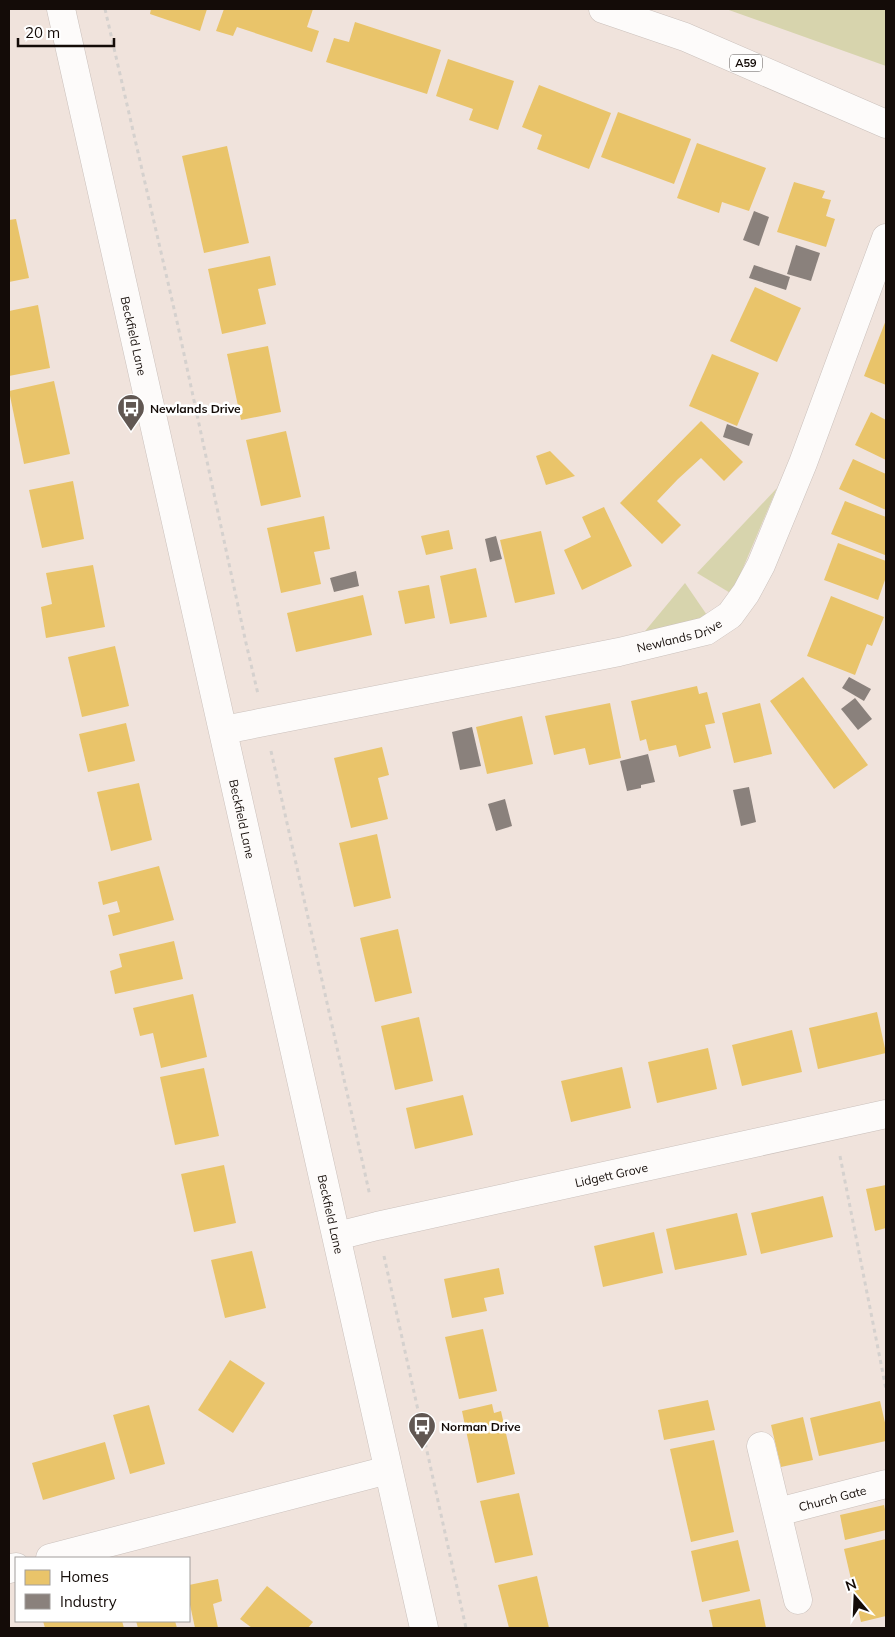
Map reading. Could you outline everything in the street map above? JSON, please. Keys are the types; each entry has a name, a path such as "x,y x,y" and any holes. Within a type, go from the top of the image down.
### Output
{"street":[{"name":"Beckfield Lane","path":"62,9 424,1628"},
{"name":"A59","path":"603,9 685,37 886,124"},
{"name":"Newlands Drive","path":"224,730 619,652 706,631 730,615 746,593 760,565 796,480 886,238"},
{"name":"Lidgett Grove","path":"337,1236 886,1114"},
{"path":"761,1446 798,1600"},
{"path":"54,1557 388,1470"},
{"name":"Church Gate","path":"778,1512 886,1484"}],"path":[{"path":"835,1126 886,1389"},
{"path":"429,1461 466,1628"}],"shaded area":[{"path":"726,9 886,9 886,66"},
{"path":"777,488 732,594 697,573"},
{"path":"685,583 709,618 641,636"}],"building: Homes":[{"path":"151,9 207,9 200,31 150,14"},
{"path":"224,9 313,9 307,27 319,31 312,52 237,27 233,36 216,31"},
{"path":"355,22 441,50 427,94 326,62 334,38 349,42"},
{"path":"448,59 514,81 498,130 469,120 473,109 436,96"},
{"path":"539,85 611,113 589,169 537,149 542,135 522,127"},
{"path":"618,112 691,139 674,184 601,157"},
{"path":"697,143 766,168 749,211 722,202 719,213 677,198"},
{"path":"227,146 249,243 204,253 182,156"},
{"path":"794,182 825,191 822,198 831,200 826,216 835,219 826,247 777,232"},
{"path":"16,219 29,278 9,282 9,220"},
{"path":"270,256 276,285 258,289 266,324 222,334 208,269"},
{"path":"755,287 801,308 777,362 730,341"},
{"path":"38,305 50,368 9,376 9,311"},
{"path":"886,320 886,385 864,376"},
{"path":"268,346 281,412 241,420 227,354"},
{"path":"712,354 759,373 737,426 689,406"},
{"path":"54,381 70,454 24,464 9,391"},
{"path":"871,412 886,420 886,460 855,445"},
{"path":"701,421 743,462 724,481 701,458 678,479 657,501 681,525 662,544 620,503"},
{"path":"286,431 301,497 261,506 246,440"},
{"path":"550,451 575,476 546,485 536,456"},
{"path":"853,459 886,474 886,510 839,489"},
{"path":"73,481 84,539 42,548 29,490"},
{"path":"845,501 886,517 885,555 831,534"},
{"path":"604,507 632,566 582,590 564,550 591,537 582,517"},
{"path":"324,516 330,549 314,552 321,584 281,593 267,528"},
{"path":"449,530 453,549 426,555 421,536"},
{"path":"541,531 555,594 515,603 500,540"},
{"path":"838,543 886,561 886,577 878,600 824,580"},
{"path":"93,565 105,627 46,638 41,607 52,604 46,573"},
{"path":"476,568 487,617 450,624 440,576"},
{"path":"429,585 435,618 405,624 398,591"},
{"path":"363,595 372,635 296,652 287,613"},
{"path":"831,596 884,617 872,646 867,644 855,675 807,656"},
{"path":"115,646 129,706 82,717 68,657"},
{"path":"803,677 868,765 834,789 770,701"},
{"path":"697,686 699,694 707,692 715,723 705,725 711,748 679,757 676,745 649,751 646,739 640,741 631,701"},
{"path":"610,703 621,758 589,765 585,748 554,755 545,716"},
{"path":"760,703 772,754 734,763 722,713"},
{"path":"522,716 533,764 487,774 476,727"},
{"path":"126,723 135,761 88,772 79,734"},
{"path":"382,747 389,775 378,778 388,819 351,828 334,758"},
{"path":"139,783 152,840 111,851 97,792"},
{"path":"377,834 391,898 354,907 339,843"},
{"path":"159,866 174,920 113,936 108,915 120,912 117,901 103,905 98,882"},
{"path":"398,929 412,993 375,1002 360,938"},
{"path":"174,941 183,979 115,994 110,971 122,967 119,954"},
{"path":"193,994 207,1057 161,1068 153,1033 140,1036 133,1008"},
{"path":"877,1012 886,1053 818,1069 809,1028"},
{"path":"419,1017 433,1081 395,1090 381,1026"},
{"path":"792,1030 802,1072 742,1086 732,1045"},
{"path":"708,1048 717,1089 657,1103 648,1062"},
{"path":"622,1067 631,1108 571,1122 561,1081"},
{"path":"204,1068 219,1136 175,1145 160,1077"},
{"path":"463,1095 473,1135 415,1149 406,1108"},
{"path":"224,1165 236,1223 194,1232 181,1174"},
{"path":"886,1185 886,1228 875,1231 866,1189"},
{"path":"823,1196 833,1237 761,1254 751,1213"},
{"path":"737,1213 747,1255 675,1270 666,1229"},
{"path":"654,1232 663,1273 603,1287 594,1246"},
{"path":"252,1251 266,1308 225,1318 211,1260"},
{"path":"499,1268 504,1294 484,1298 487,1311 452,1318 444,1279"},
{"path":"483,1329 497,1391 459,1399 445,1337"},
{"path":"230,1360 265,1383 233,1433 198,1410"},
{"path":"708,1400 715,1430 664,1440 658,1410"},
{"path":"880,1401 886,1427 886,1441 819,1456 810,1418"},
{"path":"492,1404 494,1413 501,1411 515,1474 477,1483 462,1411"},
{"path":"149,1405 165,1464 130,1474 113,1415"},
{"path":"803,1417 813,1460 781,1467 771,1425"},
{"path":"714,1440 734,1532 691,1542 670,1449"},
{"path":"105,1442 115,1479 43,1500 32,1463"},
{"path":"519,1493 533,1555 495,1563 480,1501"},
{"path":"884,1505 886,1530 845,1540 840,1515"},
{"path":"886,1539 886,1616 861,1622 844,1549"},
{"path":"738,1540 750,1591 702,1602 691,1551"},
{"path":"537,1576 549,1628 509,1628 498,1585"},
{"path":"218,1579 222,1601 213,1604 218,1628 195,1628 190,1605 190,1585"},
{"path":"267,1586 313,1622 308,1628 252,1628 240,1619"},
{"path":"760,1599 766,1628 713,1628 709,1610"},
{"path":"43,1622 122,1622 124,1628 45,1628"},
{"path":"136,1622 175,1622 177,1628 138,1628"}],"building: Industry":[{"path":"754,211 769,217 759,246 743,240"},
{"path":"796,245 820,253 811,281 787,274"},
{"path":"754,265 790,277 786,290 749,278"},
{"path":"727,424 753,434 749,446 723,437"},
{"path":"496,536 502,559 490,562 485,539"},
{"path":"356,571 359,586 334,592 330,578"},
{"path":"849,677 871,689 864,701 842,688"},
{"path":"855,698 872,719 858,730 841,709"},
{"path":"472,727 481,766 460,770 452,732"},
{"path":"648,754 655,782 627,791 620,761"},
{"path":"749,787 756,822 741,826 733,790"},
{"path":"505,799 512,826 496,831 488,804"}],"place":[{"name":"Newlands Drive","path":"131,432"},
{"name":"Norman Drive","path":"422,1450"}]}
